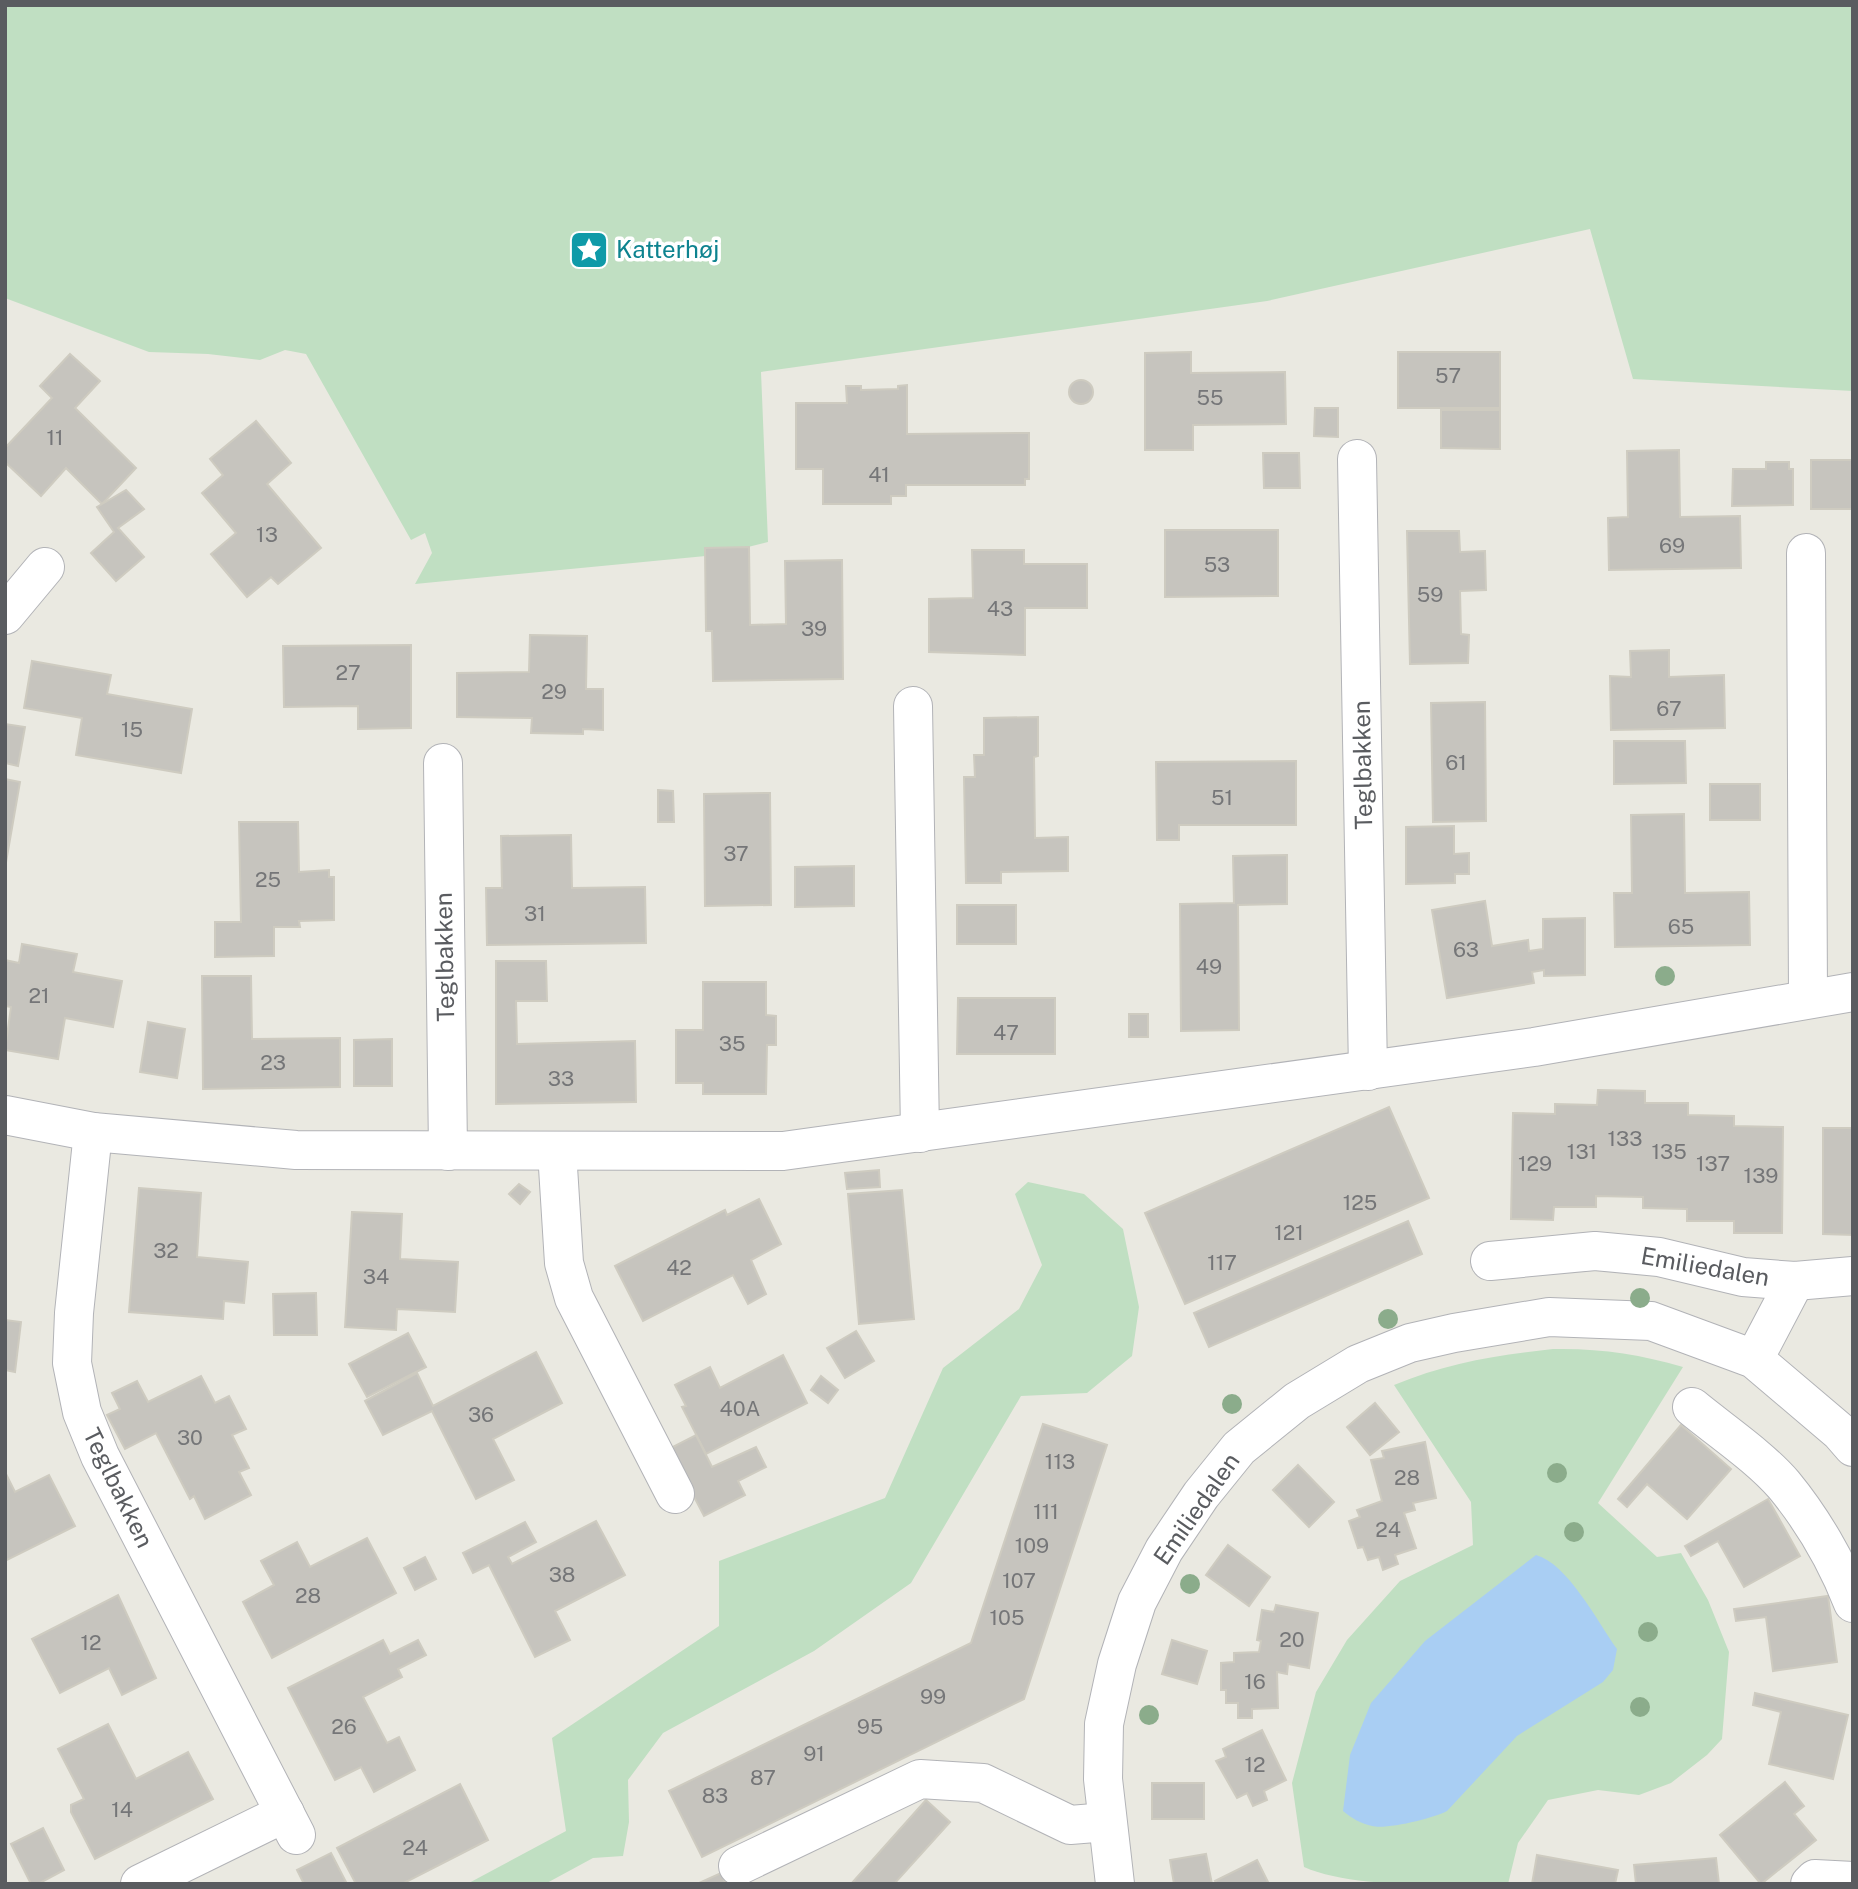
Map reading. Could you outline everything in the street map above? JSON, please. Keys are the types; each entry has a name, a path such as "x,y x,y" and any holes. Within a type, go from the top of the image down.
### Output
{"street":[{"name":"Teglbakken","path":"1357,459 1368,1071"},
{"path":"1807,553 1808,999"},
{"path":"5,615 45,567"},
{"path":"913,706 920,1132"},
{"name":"Teglbakken","path":"443,763 447,1151"},
{"path":"5,1115 93,1132 296,1150 783,1151 1534,1047 1853,992"},
{"name":"Teglbakken","path":"93,1132 74,1313 72,1363 82,1412 100,1456 291,1824 140,1884"},
{"path":"557,1151 564,1263 574,1298 675,1494"},
{"name":"Emiliedalen","path":"1490,1261 1595,1251 1659,1257 1743,1277 1795,1281 1853,1276"},
{"name":"Emiliedalen","path":"1754,1359 1795,1281"},
{"name":"Emiliedalen","path":"1115,1884 1107,1822 1104,1724 1117,1664 1138,1602 1164,1550 1201,1495 1239,1448 1297,1401 1358,1364 1410,1343 1549,1317 1651,1321 1754,1359 1840,1432 1853,1447"},
{"path":"1692,1407 1783,1484 1849,1583"},
{"path":"738,1866 920,1779 983,1783 1070,1825 1107,1822"},
{"path":"1810,1884 1815,1879 1853,1881"}],"green space":[{"path":"5,5 1853,5 1853,391 1633,379 1590,229 1267,301 761,372 768,542 716,555 415,584 432,553 425,533 411,540 306,354 285,350 260,360 208,354 149,352 5,298"},
{"path":"1028,1182 1084,1194 1123,1229 1139,1307 1132,1356 1087,1393 1021,1396 911,1583 814,1651 663,1733 628,1780 629,1822 623,1856 593,1858 545,1884 467,1884 566,1831 552,1738 719,1626 719,1561 885,1498 943,1368 1019,1309 1042,1265 1015,1194"},
{"path":"1553,1349 1619,1353 1683,1367 1598,1503 1657,1557 1681,1553 1708,1600 1729,1652 1722,1739 1707,1755 1671,1783 1639,1795 1598,1790 1548,1800 1518,1843 1508,1884 1375,1882 1324,1874 1304,1867 1292,1783 1316,1692 1347,1640 1400,1581 1473,1545 1471,1502 1394,1385 1472,1361"}],"water":[{"path":"1536,1555 1548,1560 1559,1570 1591,1609 1617,1649 1613,1670 1603,1682 1517,1736 1447,1811 1421,1820 1379,1827 1361,1822 1343,1811 1350,1755 1371,1703 1425,1641"}],"building":[{"path":"1191,352 1191,373 1285,372 1286,424 1193,425 1193,450 1145,450 1145,353"},
{"path":"1398,352 1500,352 1500,408 1398,408"},
{"path":"70,354 100,381 75,408 136,468 102,504 66,468 41,496 5,462 5,448 52,398 40,386"},
{"path":"1081,380 1092,387 1093,392 1086,403 1081,404 1070,397 1069,392 1076,381"},
{"path":"907,385 907,434 1029,433 1029,479 1025,479 1025,485 906,485 906,496 891,496 891,504 823,504 823,469 796,469 796,403 847,403 846,386 861,386 861,390 898,389 898,386"},
{"path":"1315,408 1338,408 1338,437 1314,436"},
{"path":"1441,410 1500,410 1500,449 1441,448"},
{"path":"256,421 291,463 267,484 321,548 278,584 271,577 247,597 211,554 236,533 202,493 223,475 210,459"},
{"path":"1679,450 1680,517 1740,516 1741,568 1609,570 1608,518 1628,517 1627,451"},
{"path":"1263,453 1299,453 1300,488 1264,488"},
{"path":"1811,460 1853,460 1853,509 1811,509"},
{"path":"1766,462 1789,462 1789,469 1793,469 1793,505 1732,506 1733,469 1766,469"},
{"path":"126,490 144,509 118,528 144,557 116,581 91,553 114,532 97,507"},
{"path":"1165,530 1278,530 1278,596 1165,597"},
{"path":"1407,531 1459,531 1460,552 1485,551 1486,590 1460,591 1461,634 1469,635 1468,663 1410,664"},
{"path":"749,547 750,625 786,624 785,561 842,560 843,679 713,681 712,631 706,631 705,548"},
{"path":"972,550 1024,550 1024,564 1087,564 1087,608 1025,608 1025,655 929,652 929,599 973,598"},
{"path":"530,635 587,636 586,689 603,689 603,730 583,729 583,734 531,733 532,718 457,717 457,673 529,672"},
{"path":"411,645 411,728 358,729 358,706 284,707 283,646"},
{"path":"1669,650 1669,677 1724,675 1725,728 1611,730 1610,676 1631,677 1630,651"},
{"path":"32,661 111,675 107,694 192,709 181,773 76,755 82,718 24,708"},
{"path":"1485,702 1486,821 1433,822 1431,703"},
{"path":"1038,717 1038,756 1034,757 1035,838 1068,837 1068,871 1001,872 1001,883 966,883 964,777 975,777 974,755 984,755 984,718"},
{"path":"5,724 25,727 18,766 5,763"},
{"path":"1614,741 1685,741 1686,783 1614,784"},
{"path":"1296,761 1296,825 1179,825 1179,840 1157,840 1156,762"},
{"path":"5,779 20,782 5,868"},
{"path":"1710,784 1760,784 1760,820 1710,820"},
{"path":"658,790 673,791 674,822 658,822"},
{"path":"770,793 771,905 705,906 704,794"},
{"path":"1684,814 1685,893 1749,892 1750,945 1615,947 1614,893 1632,893 1631,815"},
{"path":"239,822 298,822 299,872 329,870 329,877 334,877 334,920 299,921 300,927 274,927 274,956 215,957 215,922 241,922"},
{"path":"1454,826 1454,854 1469,853 1469,874 1455,874 1455,883 1406,884 1406,827"},
{"path":"571,835 572,888 645,887 646,943 487,945 486,888 502,888 501,836"},
{"path":"1287,855 1287,904 1238,905 1239,1030 1181,1031 1180,904 1234,903 1233,856"},
{"path":"854,866 854,906 795,907 795,867"},
{"path":"1485,901 1492,946 1528,940 1529,951 1543,949 1543,919 1585,918 1585,975 1544,976 1544,970 1532,972 1534,983 1447,998 1432,910"},
{"path":"957,905 1016,905 1016,944 957,944"},
{"path":"22,944 77,954 73,972 122,981 113,1027 65,1018 58,1059 5,1050 11,1007 5,1006 5,960 19,963"},
{"path":"496,961 546,961 547,1001 516,1001 517,1044 635,1041 636,1102 496,1104"},
{"path":"202,976 251,976 252,1039 340,1038 340,1087 203,1089"},
{"path":"703,982 766,982 766,1015 776,1016 776,1045 767,1045 766,1094 703,1094 703,1083 676,1083 676,1030 703,1030"},
{"path":"958,998 1055,998 1055,1054 957,1054"},
{"path":"1129,1014 1148,1014 1148,1037 1129,1037"},
{"path":"148,1022 185,1029 177,1078 140,1072"},
{"path":"392,1039 392,1086 354,1086 354,1040"},
{"path":"1598,1090 1645,1091 1645,1103 1688,1103 1688,1115 1734,1116 1734,1126 1783,1127 1782,1233 1734,1233 1734,1221 1687,1221 1687,1209 1643,1208 1643,1197 1596,1196 1596,1207 1554,1207 1553,1220 1511,1219 1513,1113 1555,1114 1555,1104 1597,1105"},
{"path":"1389,1107 1429,1198 1185,1304 1145,1213"},
{"path":"1823,1128 1853,1128 1853,1235 1823,1234"},
{"path":"879,1170 880,1187 847,1189 845,1173"},
{"path":"519,1184 530,1192 520,1204 509,1194"},
{"path":"139,1188 201,1193 197,1257 248,1262 244,1303 224,1301 223,1319 129,1312"},
{"path":"902,1190 914,1319 859,1324 848,1194"},
{"path":"759,1199 781,1244 751,1260 766,1294 748,1304 733,1275 643,1321 615,1266 725,1210 727,1215"},
{"path":"352,1212 402,1214 400,1259 458,1262 455,1312 397,1309 396,1330 345,1327"},
{"path":"1408,1221 1422,1254 1209,1347 1194,1313"},
{"path":"316,1293 317,1335 274,1335 273,1294"},
{"path":"5,1320 21,1322 15,1372 5,1370"},
{"path":"856,1331 874,1361 845,1378 827,1348"},
{"path":"408,1333 426,1367 367,1397 349,1364"},
{"path":"536,1352 562,1403 493,1439 514,1480 476,1499 432,1411 383,1435 365,1401 417,1373 433,1406"},
{"path":"783,1355 807,1403 706,1454 682,1407 686,1406 675,1385 710,1367 720,1388"},
{"path":"201,1376 215,1403 229,1396 246,1429 232,1435 249,1468 239,1472 251,1495 205,1519 194,1496 190,1499 156,1433 125,1449 107,1415 120,1409 112,1393 137,1381 148,1402"},
{"path":"821,1376 838,1390 828,1403 811,1390"},
{"path":"1375,1403 1399,1432 1370,1455 1347,1427"},
{"path":"1043,1424 1107,1445 1024,1699 702,1857 669,1791 971,1643"},
{"path":"1681,1425 1731,1469 1687,1519 1647,1484 1627,1507 1618,1499"},
{"path":"696,1435 712,1467 756,1447 766,1467 738,1481 745,1495 704,1516 669,1449"},
{"path":"1425,1442 1436,1498 1413,1503 1415,1510 1404,1513 1416,1548 1395,1555 1398,1564 1383,1570 1379,1557 1368,1560 1363,1547 1358,1548 1349,1521 1360,1517 1357,1510 1382,1501 1371,1460 1384,1458 1382,1451"},
{"path":"1298,1465 1334,1502 1309,1527 1273,1490"},
{"path":"5,1472 15,1492 49,1475 75,1526 5,1561"},
{"path":"1768,1499 1800,1556 1744,1587 1718,1541 1691,1556 1685,1546"},
{"path":"596,1521 625,1575 555,1611 570,1640 535,1657 489,1565 473,1573 463,1553 525,1522 536,1542 508,1557 512,1564"},
{"path":"367,1538 396,1593 272,1658 243,1602 274,1585 261,1561 297,1542 310,1567"},
{"path":"1228,1545 1270,1577 1249,1606 1206,1575"},
{"path":"425,1557 436,1579 415,1590 404,1568"},
{"path":"118,1595 156,1678 122,1695 109,1668 60,1693 32,1639"},
{"path":"1828,1596 1837,1662 1773,1671 1766,1617 1736,1621 1734,1609"},
{"path":"1276,1605 1318,1613 1309,1668 1288,1664 1287,1674 1277,1672 1278,1708 1252,1709 1252,1718 1238,1718 1238,1703 1226,1703 1226,1690 1221,1690 1221,1663 1234,1662 1234,1653 1259,1652 1261,1641 1257,1640 1262,1610 1274,1612"},
{"path":"383,1640 390,1654 418,1640 426,1655 398,1669 402,1677 363,1697 387,1743 399,1737 415,1770 374,1792 361,1767 335,1780 288,1688"},
{"path":"1172,1640 1207,1651 1197,1684 1162,1674"},
{"path":"1755,1693 1848,1715 1833,1779 1769,1764 1781,1712 1753,1705"},
{"path":"108,1724 136,1779 188,1752 213,1799 95,1859 71,1812 71,1805 84,1799 58,1749"},
{"path":"1262,1730 1286,1780 1264,1791 1267,1800 1253,1806 1247,1793 1237,1798 1216,1761 1226,1757 1223,1749"},
{"path":"1785,1782 1804,1806 1794,1814 1816,1840 1761,1884 1720,1835"},
{"path":"1152,1783 1204,1783 1204,1819 1152,1819"},
{"path":"460,1784 488,1840 402,1884 356,1884 337,1848"},
{"path":"926,1800 950,1822 894,1884 851,1884"},
{"path":"43,1828 64,1870 38,1884 31,1884 11,1844"},
{"path":"331,1853 347,1884 304,1884 297,1870"},
{"path":"1206,1854 1212,1884 1174,1884 1170,1860"},
{"path":"1537,1855 1618,1870 1615,1884 1532,1884"},
{"path":"1716,1858 1719,1884 1636,1884 1634,1865"},
{"path":"1257,1860 1269,1884 1217,1884 1215,1881"},
{"path":"721,1873 726,1884 697,1884"}],"place":[{"name":"Katterhøj","path":"589,250"}]}
